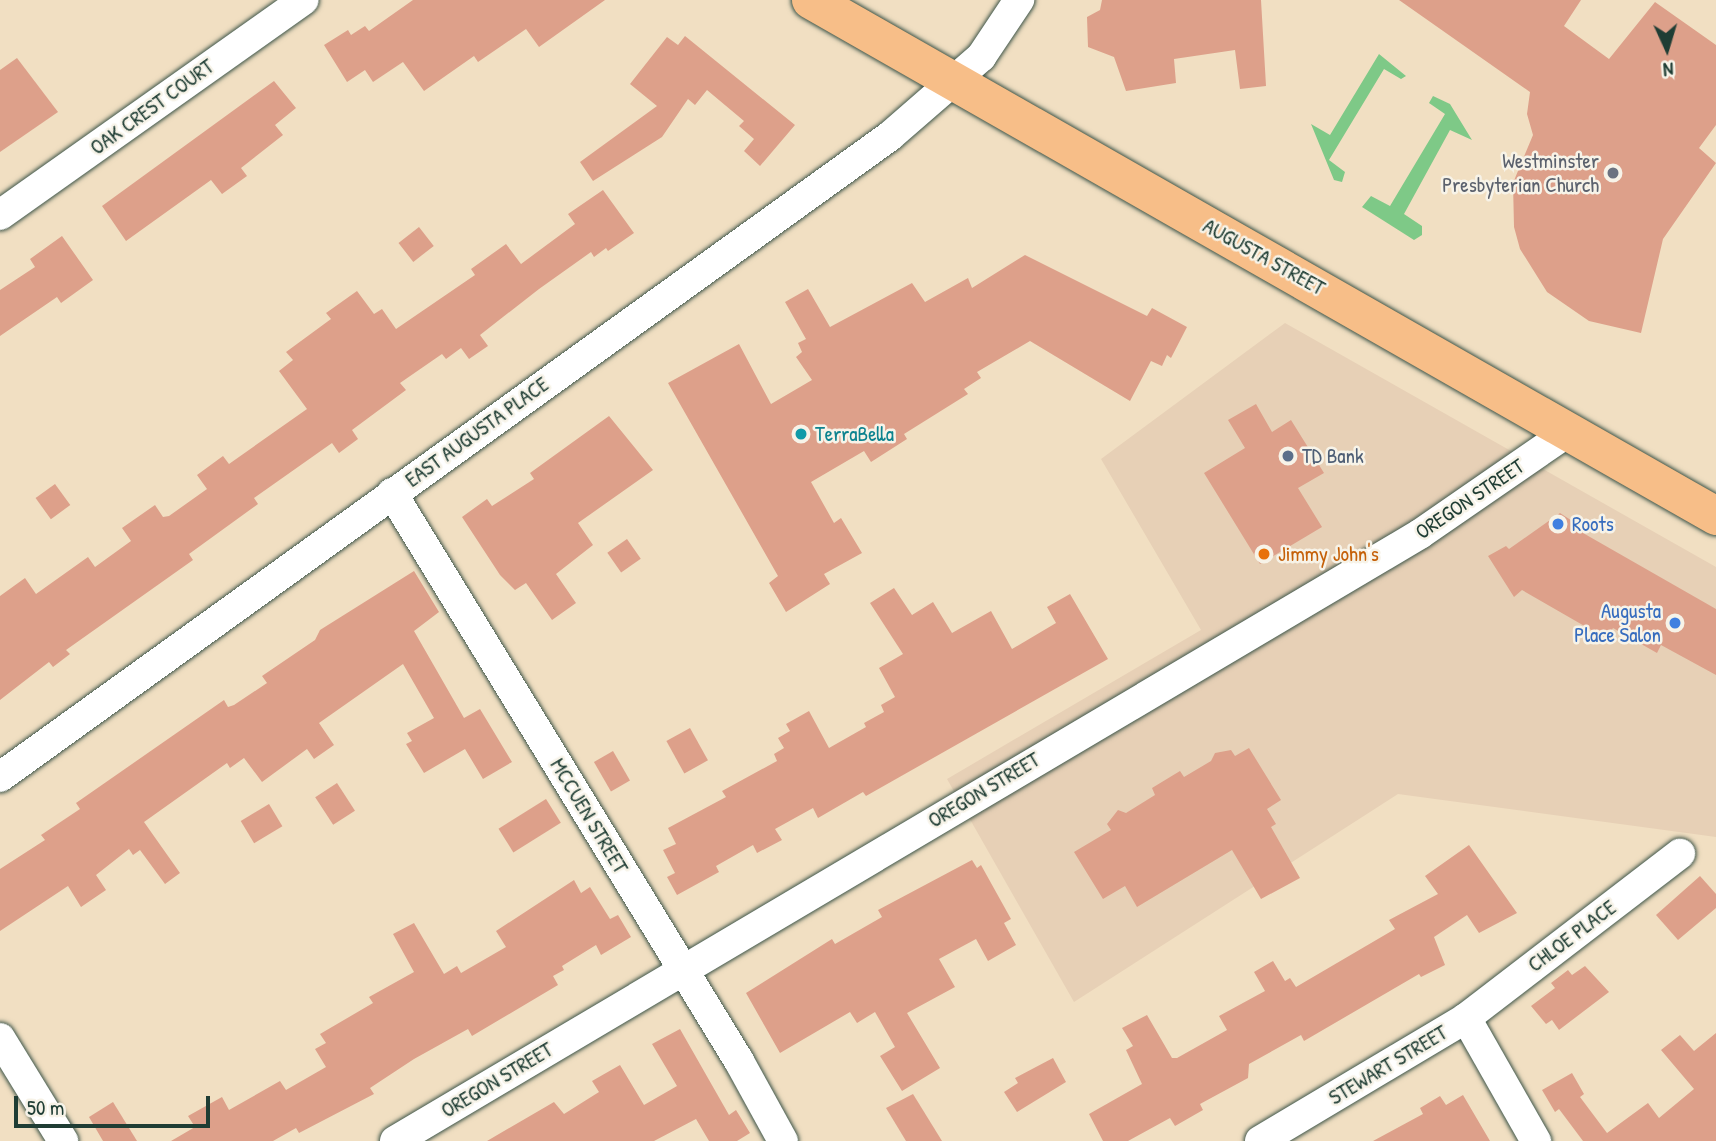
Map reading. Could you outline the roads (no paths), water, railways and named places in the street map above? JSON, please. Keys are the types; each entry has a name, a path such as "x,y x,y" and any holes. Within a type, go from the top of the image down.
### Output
{"main road":[{"name":"AUGUSTA STREET","path":"811,0 953,85 1306,279 1716,516"}],"street":[{"name":"OAK CREST COURT","path":"0,215 304,0"},
{"name":"EAST AUGUSTA PLACE","path":"0,777 890,135 953,85 984,53 1019,0"},
{"name":"OREGON STREET","path":"395,1141 1420,534 1568,432"},
{"name":"MCCUEN STREET","path":"392,493 683,970 783,1141"},
{"name":"CHLOE PLACE","path":"1465,1018 1680,854"},
{"name":"STEWART STREET","path":"1260,1141 1465,1018 1536,1141"},
{"path":"0,1038 63,1141"}],"place":[{"name":"Westminster Presbyterian Church","path":"1613,173"},
{"name":"TerraBella","path":"801,434"},
{"name":"TD Bank","path":"1288,456"},
{"name":"Roots","path":"1558,524"},
{"name":"Jimmy John's","path":"1264,554"},
{"name":"Augusta Place Salon","path":"1675,623"}]}
